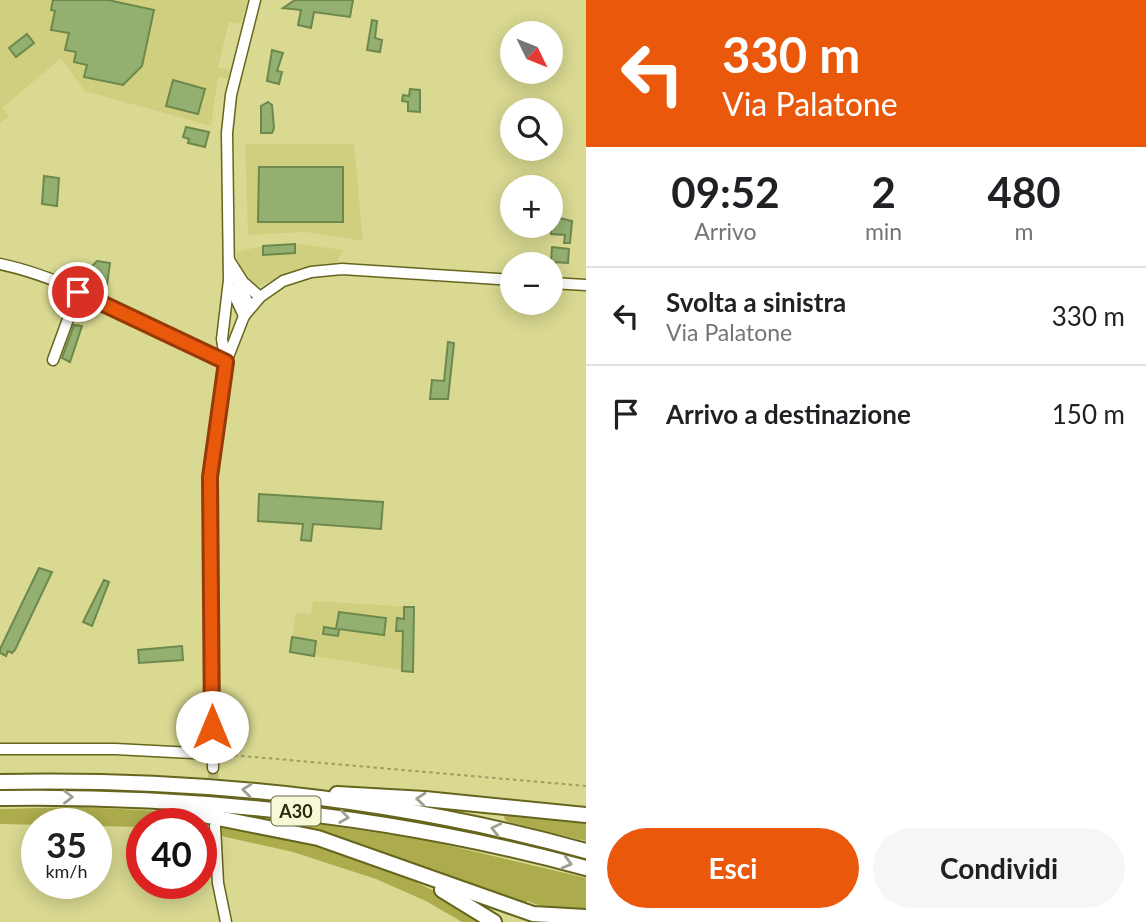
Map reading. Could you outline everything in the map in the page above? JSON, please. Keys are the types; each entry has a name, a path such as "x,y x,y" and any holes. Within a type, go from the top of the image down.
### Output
{"highway":[{"name":"A30","path":"0,782 135,782 309,796 472,823 586,851"},
{"path":"309,796 351,793 586,816"},
{"name":"A30","path":"0,798 147,799 274,808 401,826 586,868"},
{"path":"147,799 165,807 318,838 533,914 586,917"},
{"path":"383,863 456,898 494,922"}],"street":[{"path":"244,316 228,258 227,133 231,94 255,0"},
{"path":"0,264 24,269 78,292 226,362"},
{"path":"213,768 210,477 226,362 244,316 260,297 297,275 330,270 500,279"},
{"path":"232,276 260,297"},
{"path":"232,276 250,307"},
{"path":"226,362 222,339 232,276"},
{"path":"563,284 586,285"},
{"path":"53,360 78,292"},
{"path":"0,749 115,749 212,754"},
{"path":"217,864 226,922"}],"path":[{"path":"212,754 586,786"}],"shaded area":[{"path":"0,0 248,0 240,24 229,22 218,67 230,71 228,79 218,77 211,126 85,91 61,58 2,108 9,116 0,123"},
{"path":"245,144 354,144 363,241 305,232 248,235"},
{"path":"298,244 343,250 336,264 303,267 259,286 250,283 239,269 236,252 263,246"},
{"path":"313,601 414,607 413,672 290,652 296,613 311,614"},
{"path":"21,808 21,824 0,824 0,809"},
{"path":"112,809 126,809 126,827 112,826"},
{"path":"505,813 586,819 586,841 509,822 504,819"},
{"path":"292,820 426,840 586,878 586,914 562,914 527,901 524,907 292,828"},
{"path":"221,822 293,839 360,860 424,886 489,922 462,922 426,901 376,879 293,852 221,836"}],"building":[{"path":"53,0 108,0 154,10 142,66 123,85 84,77 87,65 74,62 76,52 65,50 69,33 51,30 55,11 51,10"},
{"path":"295,0 353,0 350,17 314,12 311,28 298,25 301,10 283,8"},
{"path":"372,20 377,21 375,38 382,40 380,52 367,50"},
{"path":"27,34 34,43 16,57 9,48"},
{"path":"272,50 283,53 277,71 282,72 279,84 267,81"},
{"path":"173,80 205,89 198,114 166,106"},
{"path":"410,89 420,90 420,112 408,111 408,102 402,101 403,95 409,96"},
{"path":"268,102 272,105 274,128 272,133 261,133 261,106"},
{"path":"186,127 209,132 205,147 188,143 189,139 183,137"},
{"path":"259,167 343,167 343,222 258,222"},
{"path":"44,176 59,178 57,206 42,204"},
{"path":"563,219 572,221 570,243 564,243"},
{"path":"295,244 295,253 263,255 263,246"},
{"path":"552,247 569,249 568,263 563,263 563,252 552,252"},
{"path":"97,261 110,263 107,285 94,284 91,280 93,265"},
{"path":"74,325 82,326 70,362 62,358"},
{"path":"448,342 454,343 448,399 430,399 432,380 444,381"},
{"path":"259,494 383,502 381,529 313,524 311,541 301,540 303,524 258,521"},
{"path":"39,568 52,572 15,650 12,653 8,651 6,656 0,653 0,649"},
{"path":"104,580 109,582 92,626 83,622"},
{"path":"404,607 414,607 413,672 402,671 403,631 396,631 397,618 404,619"},
{"path":"339,612 386,618 384,635 339,629 338,636 323,634 324,627 336,629"},
{"path":"292,637 316,641 314,656 290,652"},
{"path":"182,646 183,660 139,663 138,650"}],"tunnel":[{"path":"213,768 215,808"}],"route":[{"path":"78,292 226,362 210,477 212,727"}]}
